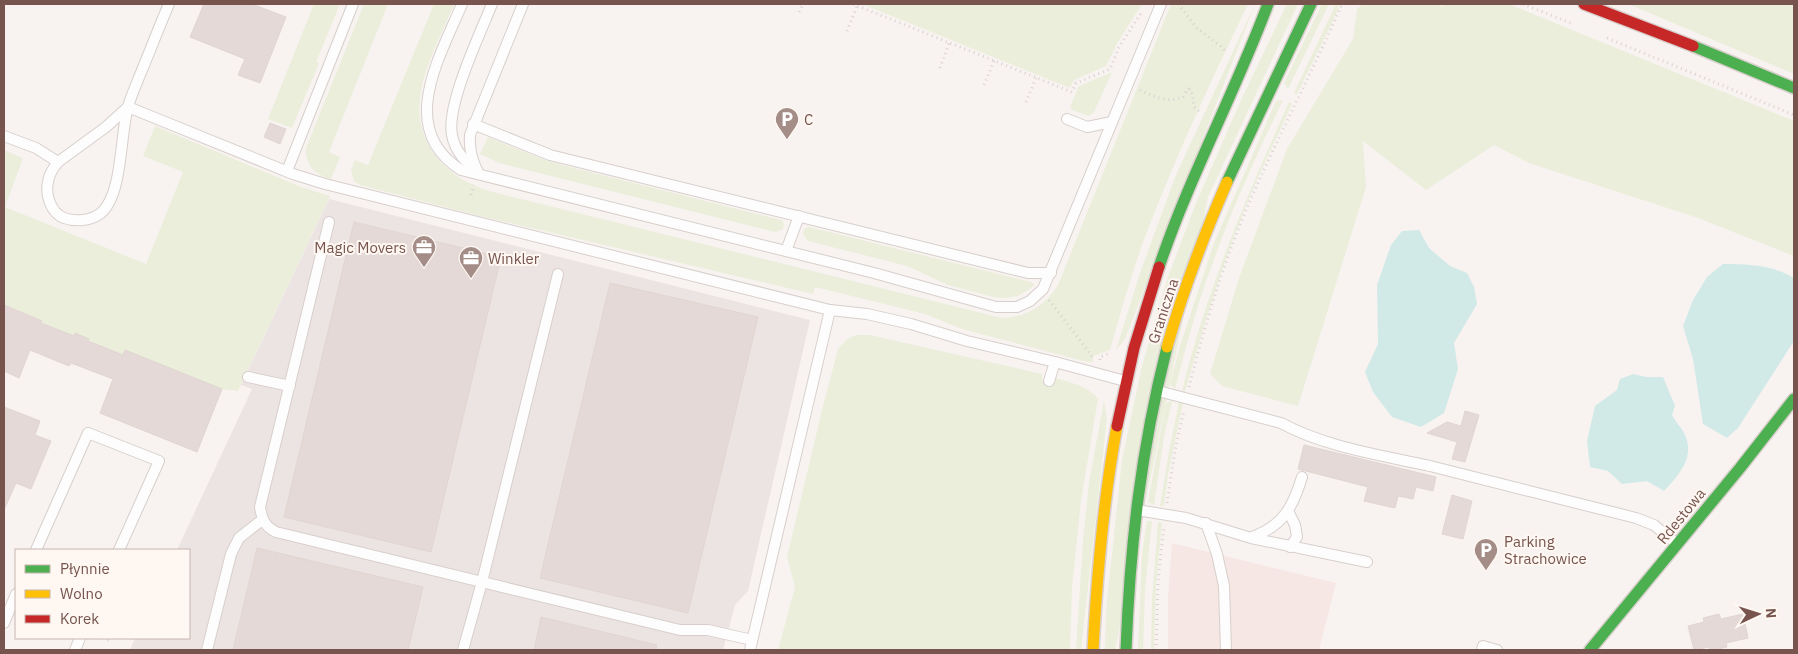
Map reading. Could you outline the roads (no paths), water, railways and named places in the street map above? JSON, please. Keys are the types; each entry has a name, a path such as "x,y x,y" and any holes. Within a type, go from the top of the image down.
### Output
{"main road":[{"name":"Graniczna","path":"1093,650 1095,595 1103,507 1126,382 1143,317 1164,252 1189,189 1240,76 1268,4"},
{"name":"Graniczna","path":"1126,650 1128,581 1136,510 1157,391 1169,342 1199,250 1236,160 1311,4"},
{"path":"1584,4 1794,88"},
{"name":"Rdestowa","path":"1590,650 1740,468 1794,399"}],"lane":[{"path":"128,107 106,127 58,162 52,170 47,183 49,198 53,210 62,217 75,221 87,219 100,213 110,199 116,183 128,107 169,4"},
{"path":"287,171 353,4"},
{"path":"462,4 432,77 427,97 427,116 432,138 444,156 462,170 874,273 996,307 1017,307 1030,301 1042,291 1160,4"},
{"path":"479,173 464,161 457,150 452,135 451,122 455,102 468,64 492,4"},
{"path":"479,173 472,161 469,148 470,135 523,4"},
{"path":"128,107 287,171 357,193 830,310 867,314 911,324 967,341 1055,362 1126,382"},
{"path":"1067,119 1087,127 1112,122"},
{"path":"473,124 550,155 1028,272 1050,273"},
{"path":"4,136 36,148 58,162"},
{"path":"786,251 799,216"},
{"path":"330,222 260,507 262,520 268,528 276,532 680,630 708,630 751,645 830,310"},
{"path":"463,650 482,582 558,274"},
{"path":"1049,381 1055,362"},
{"path":"248,377 290,386"},
{"path":"1157,391 1281,422 1294,430 1324,441 1636,518 1654,525 1677,544"},
{"path":"36,549 88,432 159,461 119,549"},
{"path":"1251,538 1267,532 1288,511 1302,477"},
{"path":"1136,510 1186,518 1251,538 1367,562"},
{"path":"1288,511 1295,525 1297,537 1290,547"},
{"path":"207,650 231,554 239,538 262,520"},
{"path":"1206,523 1224,586 1226,650"},
{"path":"4,623 15,596"},
{"path":"1482,650 1483,646 1497,650"}],"water":[{"path":"1419,230 1429,248 1450,266 1467,273 1474,287 1477,304 1454,343 1458,369 1444,413 1421,427 1392,417 1373,392 1365,372 1378,344 1377,285 1391,245 1402,231"},
{"path":"1723,264 1760,266 1777,270 1794,278 1794,341 1738,428 1727,438 1703,424 1693,359 1683,326 1693,300 1707,277"},
{"path":"1633,374 1647,377 1663,377 1675,406 1672,415 1687,440 1688,448 1685,464 1664,491 1647,481 1622,484 1608,471 1590,467 1587,441 1595,406 1617,390 1620,379"}],"place":[{"name":"C","path":"787,140"},
{"name":"Magic Movers","path":"424,268"},
{"name":"Winkler","path":"471,279"},
{"name":"Parking Strachowice","path":"1486,571"}]}
